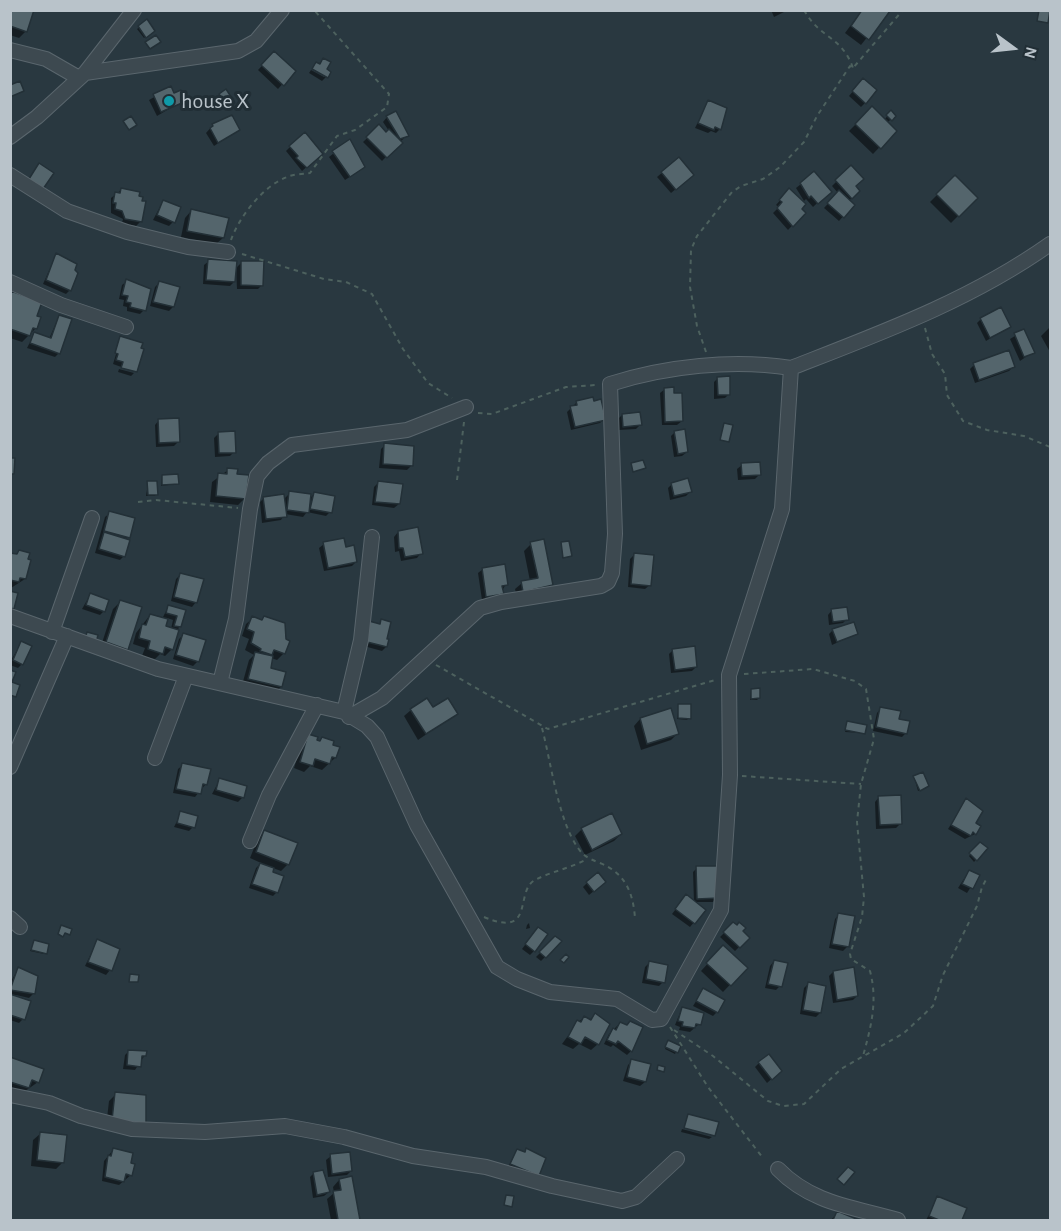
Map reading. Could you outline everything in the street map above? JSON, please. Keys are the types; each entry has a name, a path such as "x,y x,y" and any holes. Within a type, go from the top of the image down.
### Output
{"street":[{"path":"10,137 37,117 82,75 134,10"},
{"path":"10,50 46,59 82,75 238,51 256,41 282,10"},
{"path":"10,175 67,211 127,232 188,247 228,252"},
{"path":"346,714 382,698 470,615 488,604 552,595 601,586 608,582 612,573 615,534 610,384 637,375 710,366 770,365 791,368 922,317 987,284 1050,244"},
{"path":"10,282 61,306 126,327"},
{"path":"10,616 158,669 317,705 346,714 367,726 382,745 417,825 497,968 541,989 617,999 652,1020 661,1019 720,915 730,775 729,675 782,509 791,368"},
{"path":"220,683 236,620 250,509 257,476 268,463 292,445 407,429 466,407"},
{"path":"52,632 92,518"},
{"path":"346,714 362,640 372,537"},
{"path":"10,767 66,636"},
{"path":"155,758 186,676"},
{"path":"250,841 269,795 317,705"},
{"path":"10,1095 49,1103 81,1116 132,1128 205,1132 285,1126 344,1137 413,1156 486,1167 552,1186 622,1201 636,1197 677,1159"},
{"path":"778,1169 801,1190 854,1210 898,1221"}],"path":[{"path":"314,10 389,94 389,102 355,130 337,136 310,173 287,177 267,189 235,229 228,252 256,256 324,279 346,282 372,294 403,349 428,383 479,414 492,414 566,387 610,384"},
{"path":"804,10 811,24 847,51 853,68"},
{"path":"710,366 697,326 690,286 691,250 697,236 732,192 741,186 763,179 780,167 804,142 850,66 853,68 903,10"},
{"path":"922,317 932,354 945,374 947,395 963,421 987,430 1024,436 1050,447"},
{"path":"457,480 466,407"},
{"path":"138,502 156,500 250,509"},
{"path":"425,659 465,679 542,728 557,727 729,675 813,669 862,684 868,698 874,740 861,784 857,822 864,897 862,917 850,957 870,971 875,1011 863,1056"},
{"path":"542,728 563,815 577,848 588,859 615,870 627,883 634,904 635,918"},
{"path":"730,775 861,784"},
{"path":"483,916 497,922 515,920 523,911 530,885 535,880 567,870 588,859"},
{"path":"661,1019 713,1056 768,1101 783,1106 808,1102 841,1069 904,1033 933,1006 943,975 977,906 982,886 987,878"},
{"path":"674,1030 708,1087 763,1158"}],"building":[{"path":"10,10 34,10 27,32 10,26"},
{"path":"862,10 890,11 869,40 851,26"},
{"path":"1039,10 1050,10 1048,23 1037,21"},
{"path":"147,19 155,31 146,38 138,26"},
{"path":"156,35 161,42 150,49 145,42"},
{"path":"274,51 296,71 284,86 261,65"},
{"path":"323,58 331,62 327,69 331,72 328,78 312,69 316,62 320,64"},
{"path":"863,78 877,90 866,104 852,91"},
{"path":"20,81 24,91 10,97 10,85"},
{"name":"house X","path":"171,86 174,93 181,90 185,97 181,99 182,103 161,112 153,94"},
{"path":"226,89 235,103 228,108 219,94"},
{"path":"708,100 727,108 721,130 715,127 714,130 698,123"},
{"path":"872,106 897,131 881,149 855,124"},
{"path":"891,110 896,116 892,121 886,115"},
{"path":"396,111 409,136 400,139 386,116"},
{"path":"232,115 240,130 218,143 210,128 212,124"},
{"path":"131,116 137,125 129,130 123,121"},
{"path":"379,124 386,132 389,129 403,143 387,158 366,137"},
{"path":"305,132 323,154 307,168 296,158 298,156 289,146"},
{"path":"350,139 365,167 350,177 332,151"},
{"path":"679,157 694,175 676,190 661,172"},
{"path":"39,163 54,173 43,189 29,179"},
{"path":"851,165 864,179 856,186 860,191 852,199 835,180"},
{"path":"814,171 832,192 818,204 811,196 809,198 800,183"},
{"path":"955,175 978,198 959,217 936,194"},
{"path":"121,188 140,192 139,196 143,197 142,201 146,201 142,222 125,219 122,211 115,209 116,203 113,203 115,192 120,193"},
{"path":"789,188 806,204 802,209 806,213 793,227 777,208 782,202 779,200"},
{"path":"839,190 855,205 844,218 827,203"},
{"path":"163,200 181,207 175,223 157,215"},
{"path":"191,209 229,218 224,238 187,231"},
{"path":"56,253 77,264 75,270 78,273 71,291 46,280"},
{"path":"208,259 237,261 235,282 206,280"},
{"path":"241,261 264,261 263,286 241,285"},
{"path":"126,279 151,289 146,311 130,307 131,303 126,302 128,296 122,295"},
{"path":"159,281 180,287 174,307 153,302"},
{"path":"11,291 42,302 37,316 41,317 37,329 33,328 30,336 10,329"},
{"path":"1001,307 1011,327 990,338 980,318"},
{"path":"59,315 72,319 60,354 30,343 34,332 51,338"},
{"path":"1024,329 1035,353 1024,357 1014,333"},
{"path":"120,336 143,343 141,348 144,349 137,372 121,368 123,362 116,360 118,354 115,353"},
{"path":"1009,350 1015,367 979,380 973,363"},
{"path":"730,376 730,395 718,395 717,377"},
{"path":"674,387 674,393 682,393 683,421 665,422 664,388"},
{"path":"593,397 594,401 601,399 606,420 575,427 570,406 577,405 576,401"},
{"path":"640,412 642,425 623,427 622,414"},
{"path":"179,418 180,442 159,443 158,419"},
{"path":"724,423 733,425 729,442 720,440"},
{"path":"685,429 688,452 678,454 674,431"},
{"path":"235,431 236,453 219,453 218,432"},
{"path":"384,443 414,446 413,466 383,464"},
{"path":"10,458 15,458 14,474 10,474"},
{"path":"643,460 646,468 633,472 631,463"},
{"path":"760,462 761,475 742,476 741,463"},
{"path":"227,468 238,469 237,474 249,475 246,499 216,496 218,473 227,474"},
{"path":"178,474 179,484 162,485 162,475"},
{"path":"688,478 692,492 674,496 671,483"},
{"path":"147,481 157,481 158,495 148,495"},
{"path":"378,481 403,484 400,504 375,502"},
{"path":"289,491 311,494 309,513 287,510"},
{"path":"314,492 335,496 332,513 310,509"},
{"path":"284,494 287,517 266,519 263,497"},
{"path":"109,511 135,518 130,538 104,531"},
{"path":"418,527 423,554 405,557 403,548 399,548 398,531"},
{"path":"104,532 130,540 125,557 99,549"},
{"path":"344,538 346,547 354,545 357,562 328,568 323,542"},
{"path":"544,539 553,585 523,592 521,581 538,578 530,542"},
{"path":"569,541 572,556 563,558 561,542"},
{"path":"19,550 30,553 28,559 31,560 26,579 20,578 19,582 10,580 10,553 17,554"},
{"path":"634,553 654,555 651,586 631,584"},
{"path":"505,564 508,585 502,586 504,594 486,597 482,568"},
{"path":"180,573 204,579 197,603 174,597"},
{"path":"10,591 18,593 14,609 10,608"},
{"path":"90,593 109,600 105,612 86,605"},
{"path":"120,600 142,607 128,650 106,642"},
{"path":"168,605 186,610 181,627 174,626 177,616 166,613"},
{"path":"847,607 849,620 833,622 831,609"},
{"path":"150,614 168,619 166,626 179,630 173,650 165,647 163,654 148,649 150,641 139,638 142,624 146,625"},
{"path":"252,616 262,620 264,616 285,623 286,639 290,641 285,654 274,650 272,655 260,651 261,649 251,643 254,632 247,629"},
{"path":"381,619 391,622 387,647 363,641 369,621 380,624"},
{"path":"854,622 858,634 837,642 832,629"},
{"path":"87,632 98,635 96,643 85,639"},
{"path":"183,633 206,640 199,662 176,655"},
{"path":"21,641 32,646 23,665 13,660"},
{"path":"695,646 697,667 675,670 672,649"},
{"path":"255,652 273,656 271,668 286,672 282,687 248,679"},
{"path":"10,670 16,672 12,682 20,685 16,697 10,695"},
{"path":"760,688 760,698 751,699 751,689"},
{"path":"427,698 433,707 448,698 458,714 426,734 410,709"},
{"path":"678,704 691,704 691,719 678,718"},
{"path":"880,707 901,711 899,719 910,721 907,734 876,727"},
{"path":"671,708 679,734 647,744 640,718"},
{"path":"847,721 867,725 865,734 845,730"},
{"path":"308,734 318,737 317,740 320,741 322,737 334,741 333,745 340,747 336,758 332,757 330,764 315,759 313,766 300,762"},
{"path":"182,763 211,769 207,785 203,784 201,794 176,789"},
{"path":"923,772 929,786 920,791 913,776"},
{"path":"219,778 247,786 244,798 216,790"},
{"path":"901,795 902,824 880,825 878,796"},
{"path":"966,798 983,811 976,823 981,826 976,835 973,832 971,836 951,825"},
{"path":"180,811 198,816 195,828 177,823"},
{"path":"612,813 622,834 592,850 581,828"},
{"path":"264,830 298,843 289,865 256,852"},
{"path":"980,842 988,848 977,861 969,853"},
{"path":"260,863 274,868 273,872 284,876 278,893 252,884"},
{"path":"696,866 718,866 719,898 697,899"},
{"path":"969,870 980,875 973,889 962,884"},
{"path":"598,872 606,882 594,892 586,882"},
{"path":"686,894 706,910 695,924 675,909"},
{"path":"838,913 855,916 849,947 832,944"},
{"path":"733,922 737,925 739,922 746,928 743,931 750,938 740,948 723,932"},
{"path":"61,925 72,929 70,935 65,933 63,937 58,934"},
{"path":"538,927 548,934 535,952 525,944"},
{"path":"555,936 562,941 546,958 539,952"},
{"path":"97,939 120,949 112,971 88,962"},
{"path":"34,940 49,944 47,954 31,950"},
{"path":"723,945 748,968 731,986 706,963"},
{"path":"566,954 569,957 564,963 560,960"},
{"path":"774,960 788,963 782,987 768,984"},
{"path":"649,961 668,965 665,983 646,979"},
{"path":"18,967 38,976 35,994 10,990"},
{"path":"854,967 858,996 837,1000 833,971"},
{"path":"130,974 139,975 138,982 129,982"},
{"path":"808,982 826,986 821,1013 803,1010"},
{"path":"703,988 725,1000 718,1013 696,1001"},
{"path":"10,994 31,1001 25,1020 10,1015"},
{"path":"682,1007 704,1013 701,1025 696,1024 695,1028 682,1026 683,1022 678,1021"},
{"path":"595,1013 610,1024 599,1045 585,1037 581,1044 568,1037 577,1020 581,1022 584,1016 591,1020"},
{"path":"630,1021 643,1027 632,1052 618,1041 616,1044 607,1040 613,1028 616,1030 620,1022 627,1025"},
{"path":"668,1040 681,1046 678,1053 665,1047"},
{"path":"128,1050 147,1051 146,1056 142,1056 141,1067 127,1065"},
{"path":"769,1054 782,1071 772,1080 758,1062"},
{"path":"10,1057 44,1069 39,1083 32,1080 29,1088 10,1082"},
{"path":"631,1059 651,1064 646,1082 627,1077"},
{"path":"658,1065 665,1067 664,1072 657,1070"},
{"path":"115,1092 146,1095 146,1124 112,1120"},
{"path":"688,1114 719,1122 715,1136 684,1128"},
{"path":"40,1132 67,1135 64,1163 37,1160"},
{"path":"113,1148 133,1153 131,1163 135,1164 132,1176 126,1174 124,1182 105,1177 108,1155 111,1156"},
{"path":"526,1148 546,1158 539,1176 510,1164 517,1149 525,1152"},
{"path":"350,1152 352,1171 332,1174 330,1154"},
{"path":"848,1167 855,1172 844,1185 837,1179"},
{"path":"323,1170 330,1192 317,1195 313,1172"},
{"path":"352,1176 360,1220 338,1220 333,1191 341,1190 339,1179"},
{"path":"506,1195 514,1196 512,1207 504,1205"},
{"path":"937,1196 967,1208 962,1220 939,1220 929,1216"},
{"path":"837,1211 859,1220 833,1220"}],"place":[{"name":"house X","path":"169,101"}]}
